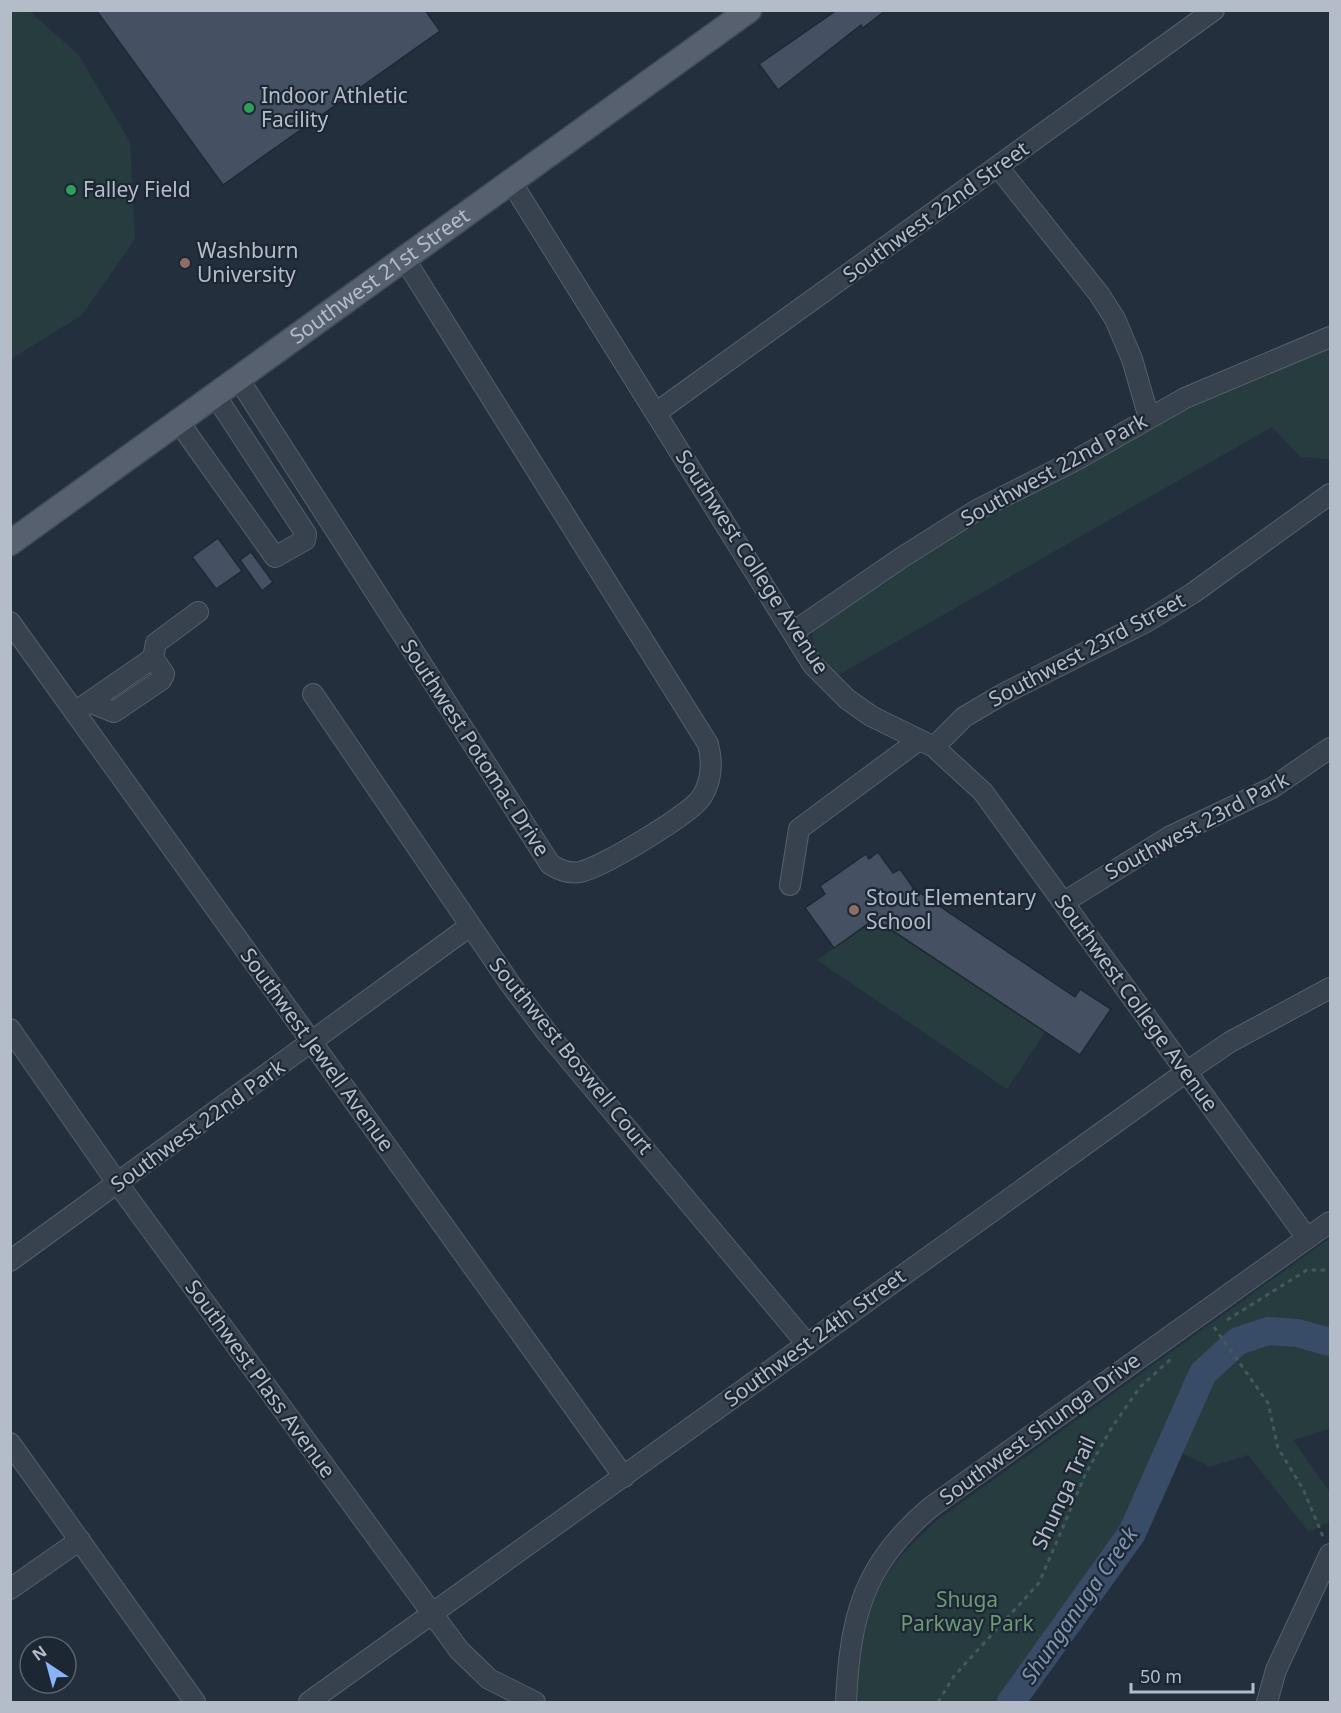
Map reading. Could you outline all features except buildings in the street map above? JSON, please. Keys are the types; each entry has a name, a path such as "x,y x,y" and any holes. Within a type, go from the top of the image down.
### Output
{"main road":[{"name":"Southwest 21st Street","path":"10,543 510,180 749,10"}],"street":[{"name":"Southwest 22nd Street","path":"657,412 1214,10"},
{"path":"998,167 1099,294 1115,319 1132,359 1149,418"},
{"name":"Southwest College Avenue","path":"510,180 657,412 813,666 847,699 871,717 926,744 983,792 1307,1238"},
{"name":"Southwest Potomac Drive","path":"237,378 550,864 568,872 593,868 684,815 700,799 709,782 711,763 708,744 404,258"},
{"name":"Southwest 22nd Park","path":"793,632 967,516 1217,384 1330,337"},
{"path":"178,422 275,557 305,540 306,534 215,395"},
{"name":"Southwest 23rd Street","path":"790,885 799,829 964,717 1003,694 1146,622 1193,593 1330,494"},
{"path":"82,706 153,658 156,643 198,612"},
{"name":"Southwest Jewell Avenue","path":"10,622 82,706 312,1044 624,1477"},
{"name":"Southwest Boswell Court","path":"313,694 471,926 548,1034 807,1344"},
{"name":"Southwest 23rd Park","path":"1064,902 1169,837 1272,788 1330,748"},
{"name":"Southwest 22nd Park","path":"10,1262 471,926"},
{"name":"Southwest 24th Street","path":"309,1702 434,1615 1186,1072 1230,1042 1330,988"},
{"name":"Southwest Plass Avenue","path":"10,1029 118,1184 473,1667 489,1679 535,1702"},
{"name":"Southwest Shunga Drive","path":"846,1702 848,1659 859,1606 880,1564 903,1532 930,1507 1330,1222"},
{"path":"10,1443 195,1702"},
{"path":"10,1589 80,1540"},
{"path":"1267,1702 1276,1670 1330,1554"}],"path":[{"path":"1206,1334 1307,1270 1330,1270"},
{"path":"1215,1329 1265,1399 1278,1448 1303,1489 1330,1554"},
{"name":"Shunga Trail","path":"938,1702 954,1676 1039,1584 1086,1473 1112,1427 1140,1387 1180,1353"}],"green space":[{"name":"Falley Field","path":"10,11 29,11 78,54 130,142 135,239 82,315 11,359"},
{"path":"1330,345 1330,459 1301,457 1272,427 835,677 818,654 813,642 813,628 950,537 1146,428"},
{"path":"875,919 1045,1032 1007,1089 817,960"},
{"name":"Shuga Parkway Park","path":"1330,1238 1330,1429 1293,1440 1330,1492 1330,1521 1309,1532 1248,1455 1210,1467 1171,1447 1132,1533 1011,1702 857,1702 862,1644 874,1599 884,1579 917,1539 940,1518"}],"waterway":[{"name":"Shunganuga Creek","path":"1011,1702 1132,1533 1203,1373 1238,1341 1268,1331 1297,1333 1330,1342"}],"place":[{"name":"Indoor Athletic Facility","path":"249,108"},
{"name":"Falley Field","path":"71,190"},
{"name":"Washburn University","path":"185,263"},
{"name":"Stout Elementary School","path":"854,910"}]}
